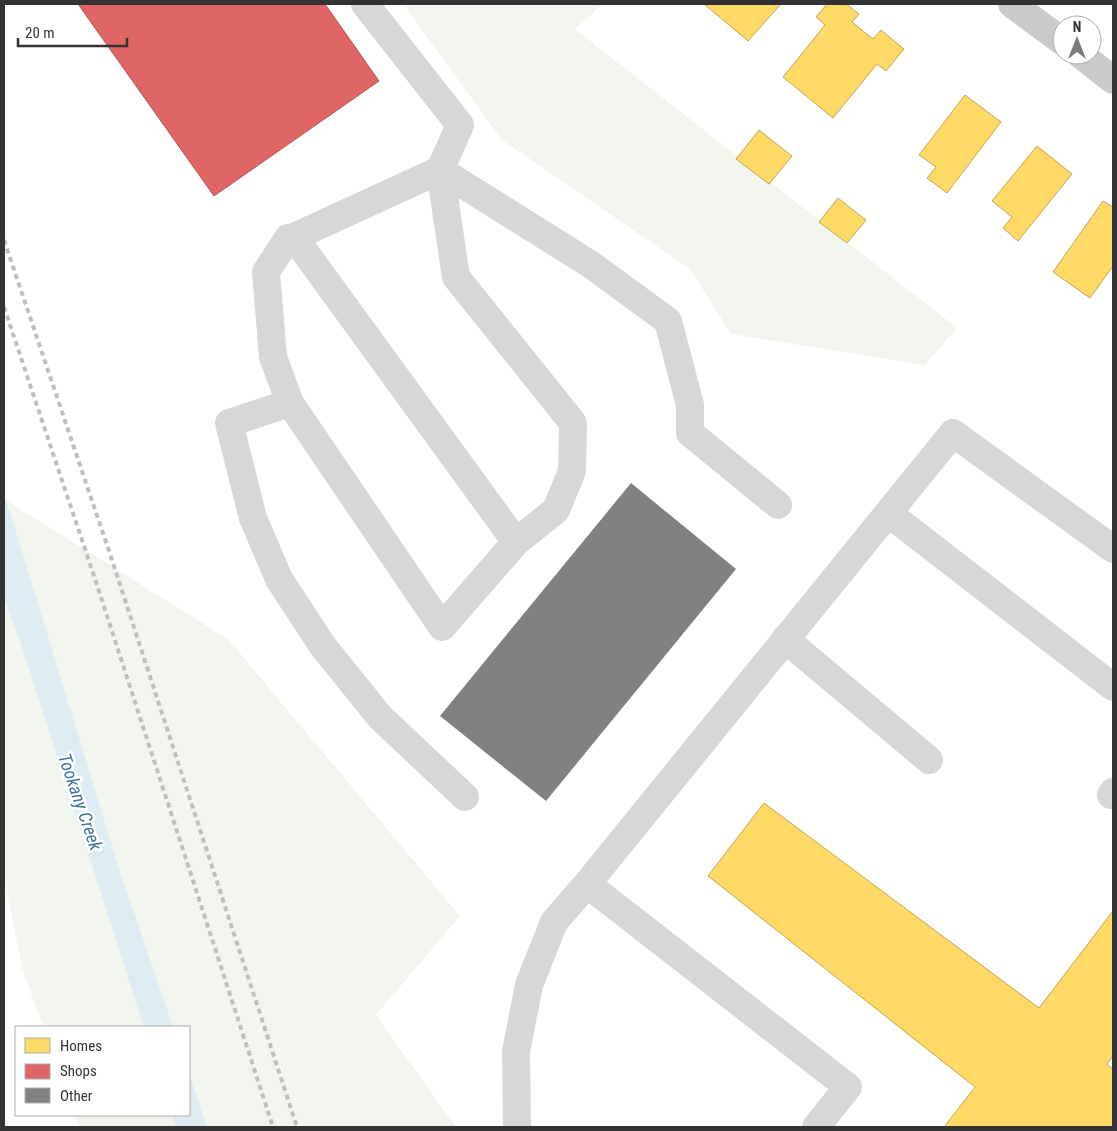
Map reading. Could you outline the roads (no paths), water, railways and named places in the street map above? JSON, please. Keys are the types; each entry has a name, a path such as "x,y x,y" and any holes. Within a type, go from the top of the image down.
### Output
{"main road":[{"path":"1012,4 1052,34"},
{"path":"1094,65 1113,80"}],"lane":[{"path":"365,4 460,125 440,170 456,277 573,423 572,471 556,510 516,542 442,627 290,403 273,357 266,272 288,238 440,170"},
{"path":"440,170 590,264 668,321 690,405 690,434 778,505"},
{"path":"294,236 516,542"},
{"path":"290,403 229,423 253,518 278,579 322,645 380,717 465,797"},
{"path":"517,1127 516,1052 529,985 554,922 953,434 1113,549"},
{"path":"888,513 1113,688"},
{"path":"785,639 929,760"},
{"path":"586,884 848,1087 816,1127"}],"water":[{"name":"Tookany Creek","path":"4,493 121,875 173,1026 144,1026 21,644 4,598"},
{"path":"190,1076 207,1127 176,1127 172,1116 190,1116"}],"railway":[{"path":"4,240 112,560 297,1127"},
{"path":"4,307 97,585 273,1127"}]}
